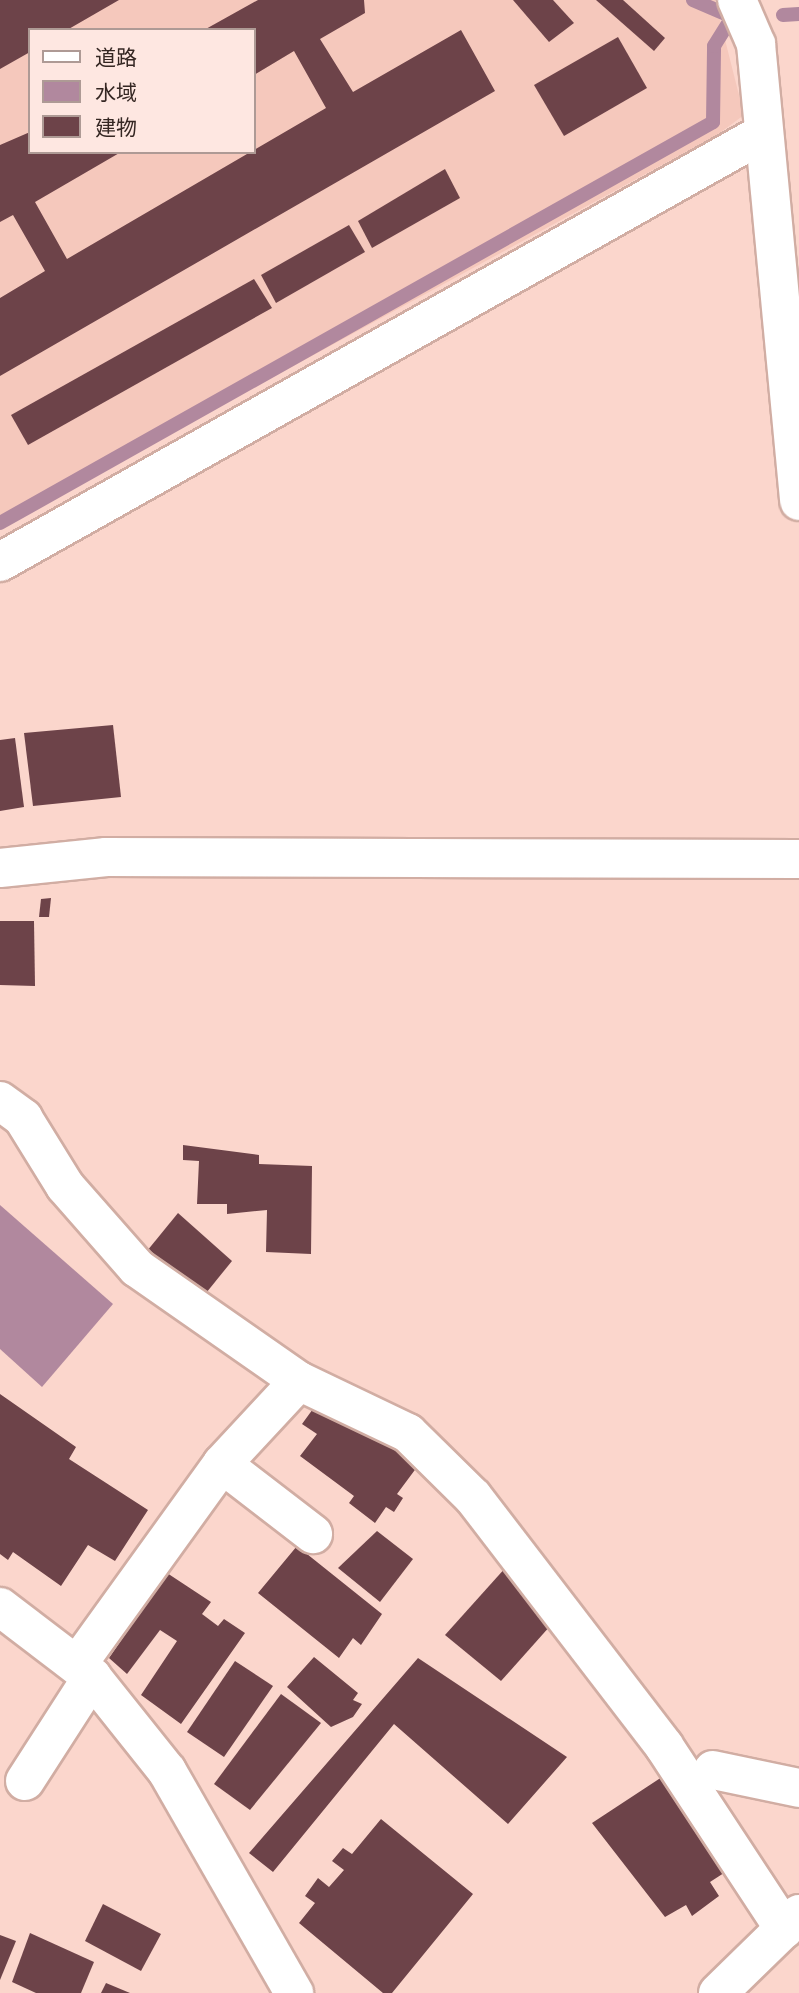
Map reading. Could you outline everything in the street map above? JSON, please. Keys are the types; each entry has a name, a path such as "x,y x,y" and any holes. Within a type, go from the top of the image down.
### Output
{"street":[{"path":"737,0 756,44 762,134 789,272 799,501"},
{"path":"0,562 762,134"},
{"path":"0,868 106,857 799,859"},
{"path":"0,1101 23,1118 65,1186 136,1268 299,1381 408,1433 473,1497 664,1746 791,1922 718,1993"},
{"path":"25,1781 85,1671 222,1464 299,1381"},
{"path":"222,1464 313,1534"},
{"path":"0,1607 85,1671 167,1771 294,1993"},
{"path":"713,1770 799,1788"}],"shaded area":[{"path":"0,0 715,0 744,115 717,135 0,526"}],"water":[{"path":"0,1205 113,1304 42,1387 0,1349"}],"building":[{"path":"0,0 119,0 70,28 28,28 28,53 0,69"},
{"path":"258,0 364,0 365,13 320,39 353,92 461,30 495,91 0,376 0,298 45,271 13,215 0,222 0,145 28,133 28,154 118,154 35,202 67,259 247,154 256,154 256,149 326,108 294,51 256,74 256,28 208,28"},
{"path":"513,0 553,0 574,23 549,42"},
{"path":"596,0 623,0 665,38 654,51"},
{"path":"618,37 647,88 564,136 534,85"},
{"path":"445,169 460,198 372,248 358,221"},
{"path":"349,225 365,252 276,303 261,275"},
{"path":"254,279 272,308 28,445 11,415"},
{"path":"113,725 121,797 33,806 24,733"},
{"path":"15,738 24,807 0,811 0,740"},
{"path":"51,898 49,917 39,917 41,899"},
{"path":"0,921 34,921 35,986 0,985"},
{"path":"183,1145 259,1155 259,1164 312,1166 311,1254 266,1252 267,1210 227,1214 227,1204 197,1204 199,1161 183,1160"},
{"path":"178,1213 232,1261 202,1298 147,1251"},
{"path":"0,1394 76,1447 69,1459 148,1510 115,1561 88,1545 61,1586 13,1552 8,1560 0,1554"},
{"path":"318,1402 362,1433 368,1426 423,1459 397,1494 403,1498 394,1512 386,1507 375,1523 349,1503 354,1496 300,1456 317,1434 302,1424"},
{"path":"377,1531 413,1559 380,1602 338,1568"},
{"path":"297,1546 382,1614 361,1645 353,1638 339,1658 258,1593"},
{"path":"507,1566 551,1625 501,1681 445,1635"},
{"path":"167,1573 211,1602 202,1614 218,1626 224,1619 245,1633 181,1724 141,1695 177,1641 160,1630 127,1674 109,1658"},
{"path":"314,1657 358,1693 353,1700 362,1704 353,1717 331,1727 287,1687"},
{"path":"418,1658 567,1757 508,1824 394,1724 273,1872 249,1853"},
{"path":"235,1661 273,1686 224,1757 187,1732"},
{"path":"281,1694 321,1723 250,1810 214,1784"},
{"path":"662,1777 727,1871 710,1882 719,1896 692,1916 686,1905 665,1917 592,1823"},
{"path":"381,1819 473,1894 392,1993 383,1993 299,1923 315,1903 305,1896 318,1878 329,1887 344,1870 332,1861 343,1848 352,1854"},
{"path":"103,1904 161,1934 141,1971 85,1941"},
{"path":"30,1933 94,1962 81,1993 36,1993 12,1982"},
{"path":"0,1935 16,1941 0,1980"},
{"path":"106,1983 130,1993 101,1993"}],"waterway":[{"path":"693,0 730,16"},
{"path":"783,15 799,14"},
{"path":"0,523 713,122 714,46 733,16"}]}
